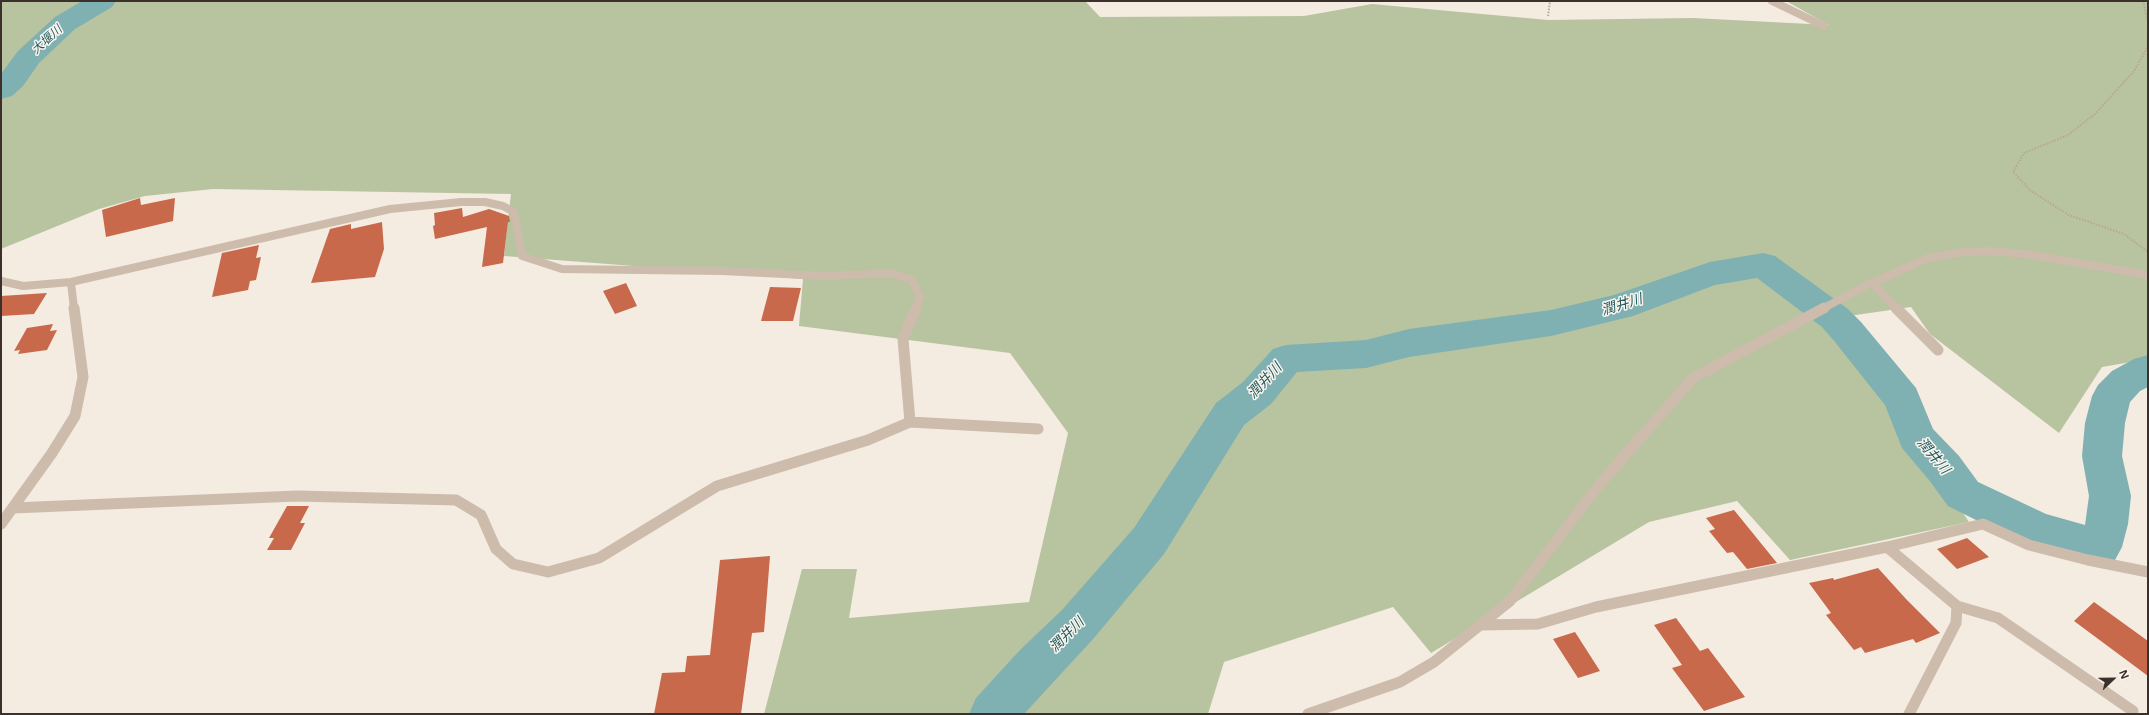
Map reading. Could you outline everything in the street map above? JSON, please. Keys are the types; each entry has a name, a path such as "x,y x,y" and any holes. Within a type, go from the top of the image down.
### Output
{"street":[{"path":"1772,1 1824,26"},
{"path":"1,281 23,286 71,282 390,209 461,202 485,202 503,206 514,212 522,256 562,268 625,271 722,271 825,276 891,273 912,280 920,297 903,339 910,422"},
{"path":"1308,714 1400,682 1434,662 1510,601 1599,485 1693,378 1868,284 1928,258 1963,252 1990,251 2027,254 2148,275"},
{"path":"1,524 52,454 75,416 83,377 71,282"},
{"path":"1868,284 1938,350"},
{"path":"13,508 297,496 456,500 481,515 496,549 513,564 548,572 599,558 717,486 868,440 910,422 1038,429"},
{"path":"1480,625 1538,624 1596,607 1887,547 1983,524 2029,545 2088,560 2148,572"},
{"path":"1887,547 1957,606 1998,618 2133,711 2132,714"},
{"path":"1909,714 1956,623 1957,606"}],"path":[{"path":"1548,16 1550,1"},
{"path":"2143,1 2148,22"},
{"path":"2148,36 2147,48 2134,71 2095,114 2068,135 2024,153 2013,172 2031,191 2069,215 2124,234 2148,252"}],"green space":[{"path":"1,1 1085,1 1100,17 1304,16 1372,4 1548,20 1693,18 1829,25 1786,1 2148,1 2148,359 2102,367 2059,433 1930,334 1911,307 1835,318 1969,522 1790,560 1737,501 1649,522 1431,653 1393,607 1224,662 1208,714 764,714 802,569 857,569 849,618 1029,602 1068,433 1010,353 799,326 803,279 504,256 511,194 213,189 145,196 99,209 1,249"}],"building":[{"path":"140,198 141,205 175,198 173,221 106,237 102,210"},
{"path":"462,208 463,217 489,209 509,216 510,222 508,222 503,263 482,267 487,227 435,239 433,226 435,225 434,213"},
{"path":"382,222 384,249 375,277 311,283 330,229 351,224 351,229"},
{"path":"259,245 256,258 261,257 256,280 250,281 248,290 212,297 222,253"},
{"path":"626,283 637,306 615,314 603,291"},
{"path":"770,287 801,288 793,321 761,321"},
{"path":"47,293 34,314 1,316 1,296"},
{"path":"53,324 50,331 57,330 47,350 18,354 20,350 14,351 27,328"},
{"path":"287,506 309,506 300,523 305,523 291,550 267,550 274,538 269,538"},
{"path":"1734,510 1777,563 1747,569 1733,552 1727,553 1709,531 1715,529 1706,518"},
{"path":"1967,538 1989,557 1957,569 1937,549"},
{"path":"770,556 764,632 752,633 741,714 654,714 662,673 685,672 687,656 710,655 720,560"},
{"path":"1878,568 1940,633 1916,643 1913,639 1865,653 1861,647 1854,650 1826,615 1831,613 1809,583 1833,578 1834,580"},
{"path":"2094,602 2148,641 2148,676 2074,621"},
{"path":"1676,618 1700,651 1708,648 1745,697 1704,711 1672,668 1682,665 1654,625"},
{"path":"1575,632 1600,671 1578,678 1553,639"}],"waterway":[{"name":"大堰川","path":"1,90 12,80 28,57 65,23 102,1"},
{"name":"潤井川","path":"993,714 1037,665 1078,624 1149,541 1230,414 1257,393 1286,359 1366,354 1409,343 1551,323 1620,307 1710,274 1763,265 1835,318 1848,332 1902,399 1916,437 1944,468 1963,494 2037,530 2100,547 2107,524 2110,496 2102,456 2105,423 2112,396 2126,381 2148,369"}]}
